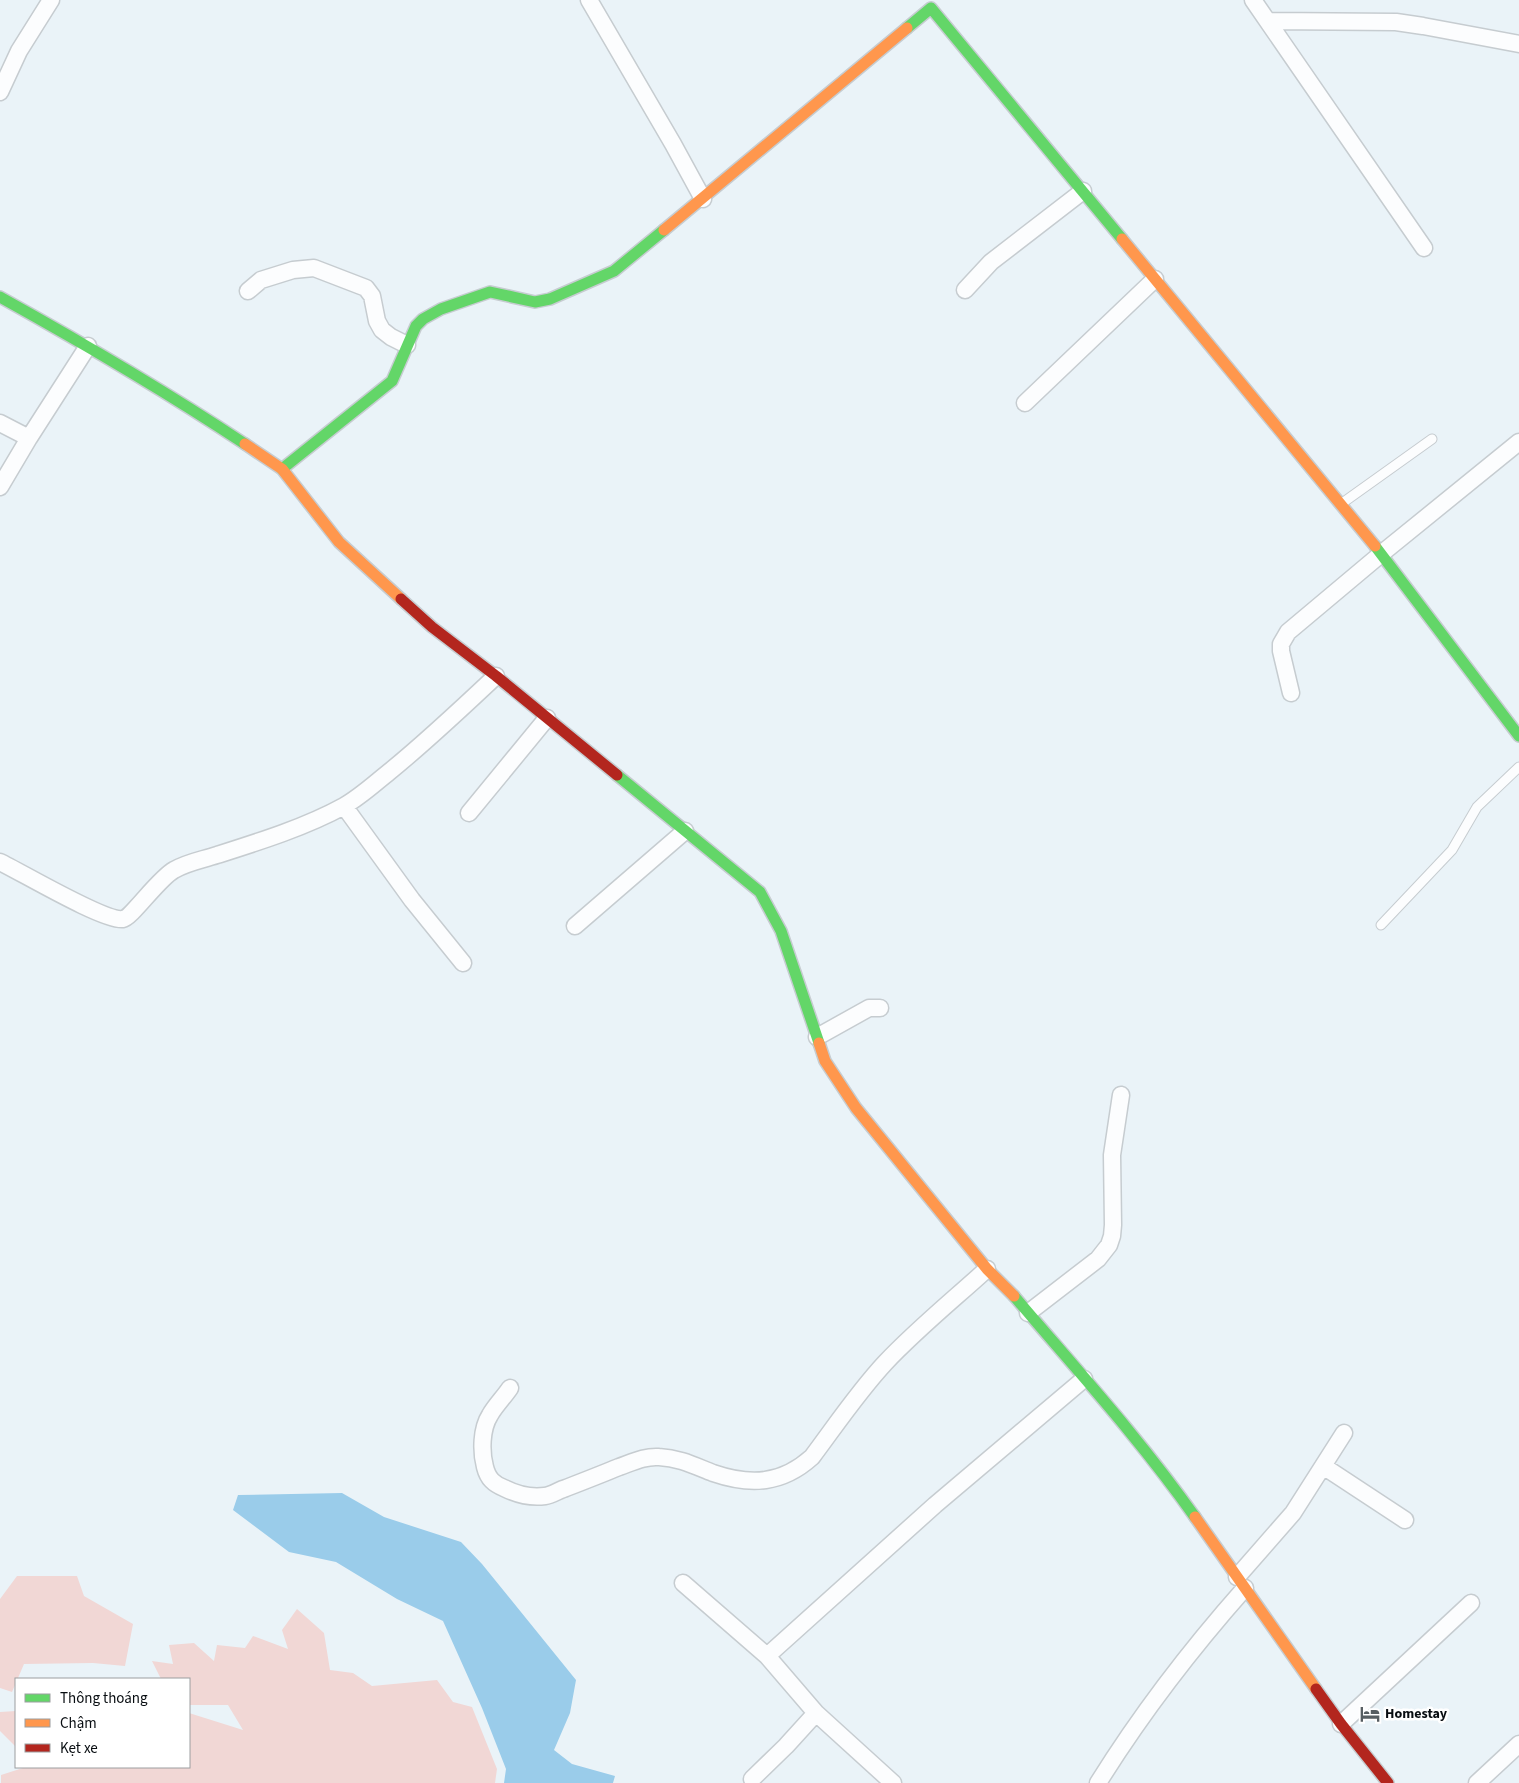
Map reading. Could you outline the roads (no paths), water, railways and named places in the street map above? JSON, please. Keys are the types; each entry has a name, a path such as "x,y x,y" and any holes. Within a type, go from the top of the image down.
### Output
{"street":[{"path":"0,92 19,51 51,0"},
{"path":"589,0 703,199"},
{"path":"1253,0 1424,248"},
{"path":"282,469 392,381 416,326 423,319 472,296 490,292 535,302 550,299 614,271 703,199 934,4 1155,280 1381,554 1519,736"},
{"path":"1269,21 1396,22 1519,44"},
{"path":"964,290 992,262 1083,191"},
{"path":"248,291 261,280 293,270 314,268 366,288 372,296 377,321 382,330 390,337 407,345"},
{"path":"1025,403 1155,280"},
{"path":"0,298 88,346 191,408 282,469 339,542 432,627 496,676 760,892 782,931 825,1061 856,1108 987,1269 1028,1313 1170,1481 1341,1724 1388,1783"},
{"path":"0,487 28,438 88,346"},
{"path":"0,423 28,438"},
{"path":"1290,693 1281,657 1281,644 1288,632 1519,442"},
{"path":"0,862 108,917 122,919 128,917 153,887 172,871 190,862 214,856 288,831 344,806 399,764 496,676"},
{"path":"469,813 547,718"},
{"path":"344,806 412,900 463,963"},
{"path":"575,926 685,831"},
{"path":"817,1036 869,1008 880,1008"},
{"path":"1028,1313 1098,1259 1109,1245 1113,1224 1112,1155 1121,1095"},
{"path":"510,1388 489,1416 484,1432 483,1450 489,1478 496,1485 509,1490 521,1494 546,1496 637,1460 658,1457 688,1462 728,1477 751,1481 770,1480 800,1467 812,1457 869,1381 886,1362 908,1339 987,1269"},
{"path":"767,1656 935,1505 1084,1379"},
{"path":"1098,1783 1119,1749 1293,1514 1344,1433"},
{"path":"1322,1466 1404,1520"},
{"path":"683,1583 767,1656 816,1713 893,1783"},
{"path":"1341,1724 1471,1603"},
{"path":"752,1779 816,1713"},
{"path":"1477,1783 1519,1744"}],"lane":[{"path":"1341,504 1432,439"},
{"path":"1381,926 1452,850 1477,807 1519,767"}],"water":[{"path":"342,1493 384,1517 461,1542 482,1564 576,1680 570,1713 554,1750 572,1764 615,1776 613,1783 504,1783 506,1769 482,1708 443,1621 397,1599 336,1562 289,1552 233,1510 238,1495"}],"place":[{"name":"Homestay","path":"1370,1714"}]}
